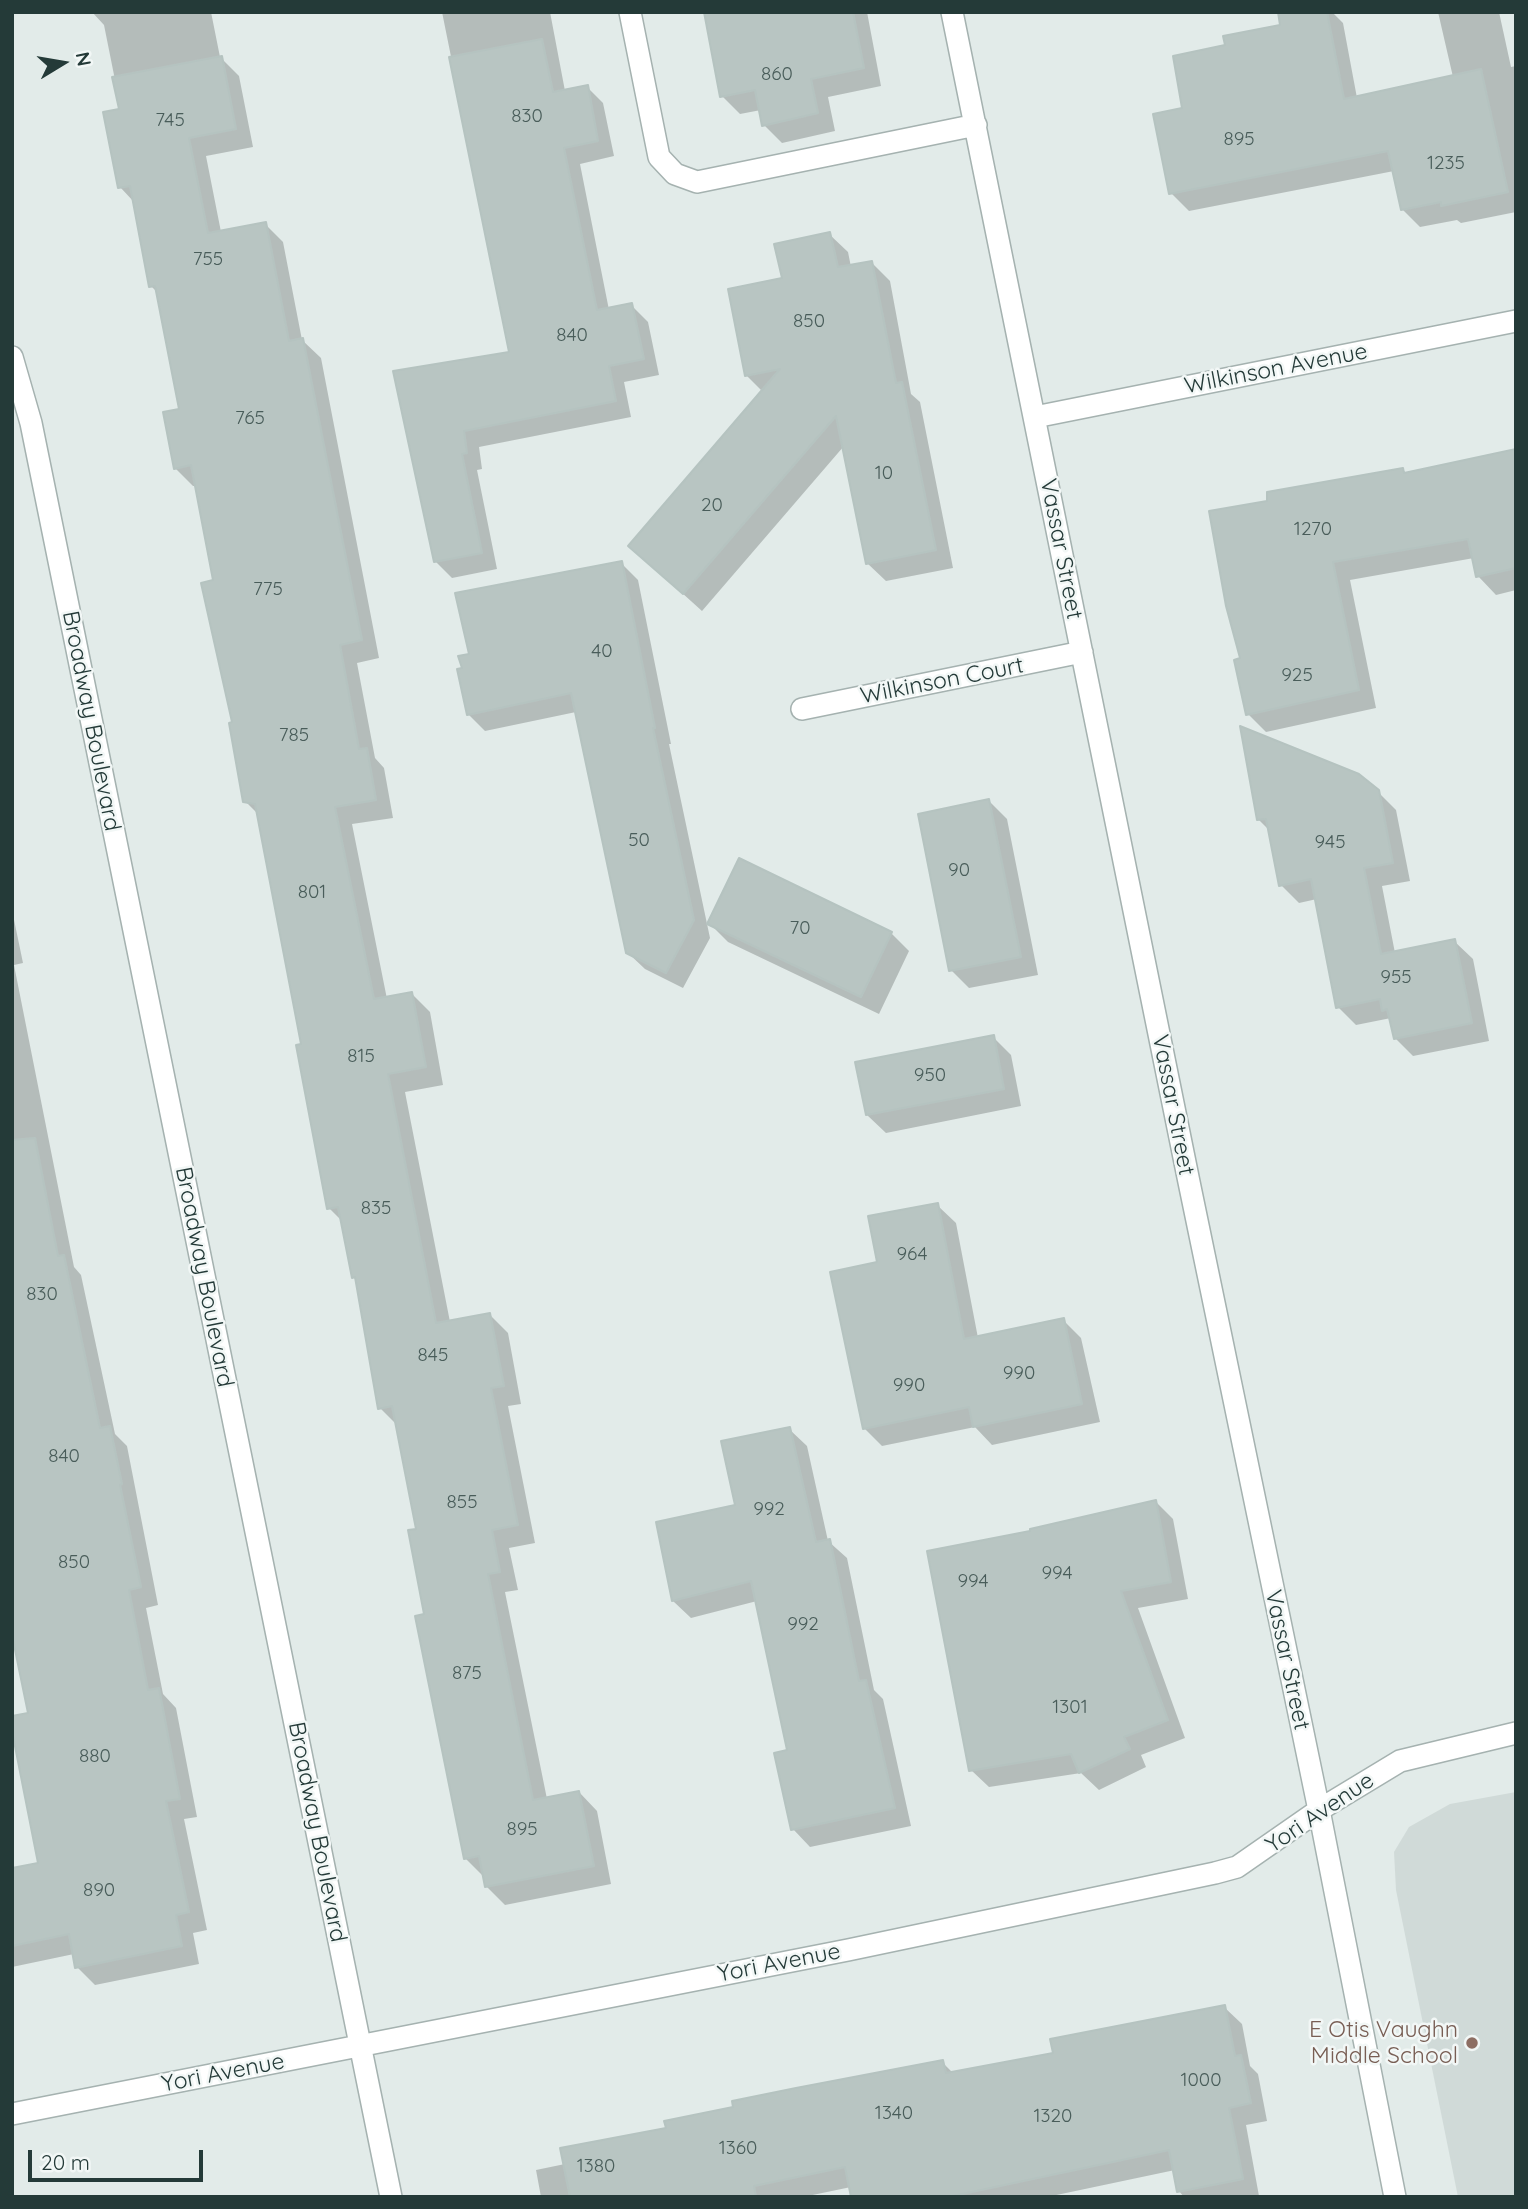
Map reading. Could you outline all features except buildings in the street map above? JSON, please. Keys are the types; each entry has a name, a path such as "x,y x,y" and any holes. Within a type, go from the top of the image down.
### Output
{"street":[{"path":"630,12 659,157 675,174 697,182 976,125"},
{"name":"Vassar Street","path":"952,12 1319,1810 1395,2197"},
{"name":"Wilkinson Avenue","path":"1035,417 1516,321"},
{"name":"Broadway Boulevard","path":"12,357 31,423 391,2197"},
{"name":"Wilkinson Court","path":"802,709 1082,652"},
{"name":"Yori Avenue","path":"12,2114 360,2047 1215,1873 1237,1867 1319,1810 1400,1761 1516,1733"}],"shaded area":[{"name":"E Otis Vaughn Middle School","path":"1516,1792 1516,2197 1458,2197 1396,1890 1394,1852 1409,1827 1450,1804"}],"place":[{"name":"E Otis Vaughn Middle School","path":"1472,2043"}]}
